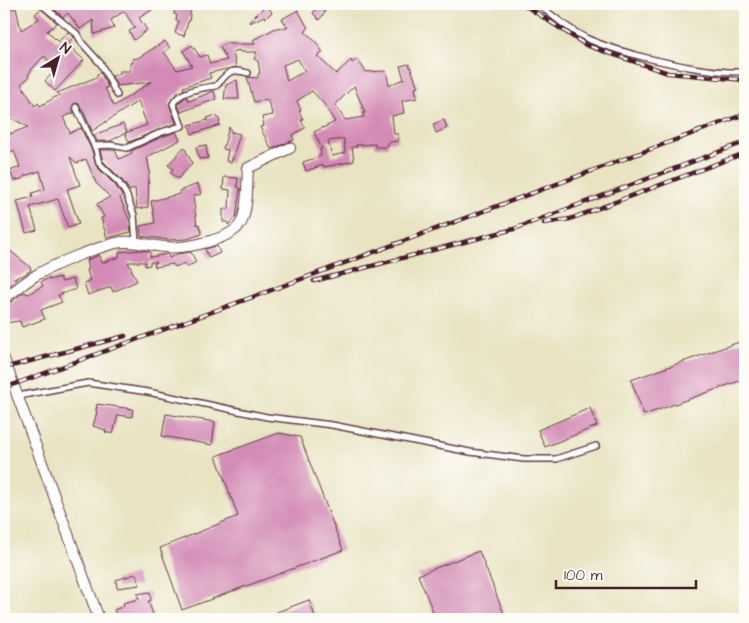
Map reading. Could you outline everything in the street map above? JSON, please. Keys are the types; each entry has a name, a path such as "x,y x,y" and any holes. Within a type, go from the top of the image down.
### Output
{"street":[{"path":"4,298 36,275 58,264 118,243 178,248 198,245 235,230 241,222 245,207 248,168 290,148"},
{"path":"4,359 99,619"}],"lane":[{"path":"42,4 51,14 77,34 82,43 101,64 117,95"},
{"path":"538,4 586,39 613,49 695,68 745,72"},
{"path":"94,146 110,145 127,148 162,132 182,126 173,104 175,99 196,90 216,86 231,71 248,73"},
{"path":"76,107 94,146 99,163 119,183 126,194 134,215 136,243"},
{"path":"18,396 88,383 148,392 267,417 332,425 470,452 524,459 556,459 596,446"}],"building":[{"path":"48,4 161,4 139,18 147,30 134,40 129,31 135,28 124,11 111,20 114,28 94,34 93,20 80,29 68,13 63,17"},
{"path":"175,5 191,7 189,22 184,36 175,33 179,21 176,21 177,15 174,14"},
{"path":"266,5 272,12 266,18 264,16 250,23 249,22"},
{"path":"318,7 325,12 319,20 313,13"},
{"path":"16,8 21,30 39,19 35,14 41,9 57,23 47,31 58,42 68,32 74,37 67,44 84,60 55,91 45,81 57,68 44,56 32,69 28,75 29,77 21,84 35,106 38,103 40,106 59,95 57,93 97,77 97,74 101,73 108,87 105,88 114,106 151,82 117,86 112,76 120,74 120,71 130,71 130,63 133,63 132,59 138,58 165,41 170,48 164,52 177,70 192,66 183,51 192,45 200,57 207,55 210,64 227,60 220,47 229,42 230,44 255,44 253,40 276,28 288,27 282,19 298,10 308,28 305,32 316,42 323,53 317,56 336,74 351,60 352,63 357,59 366,72 386,71 389,85 404,79 400,66 409,64 418,87 415,88 417,98 402,101 404,113 392,116 394,134 398,134 398,141 388,142 388,147 375,147 375,144 356,145 357,147 352,147 354,161 324,167 323,165 306,171 303,162 321,156 320,149 322,149 314,132 335,122 324,104 312,91 297,101 303,119 301,120 305,128 292,135 294,140 271,149 260,127 264,126 262,117 273,115 267,99 254,102 247,77 258,78 260,73 258,61 254,59 257,52 240,52 239,50 233,52 236,67 209,73 211,78 183,87 184,89 173,97 169,104 176,123 129,142 125,133 147,125 138,101 92,131 83,110 79,104 75,103 72,107 74,113 63,117 70,133 81,128 92,151 96,166 116,186 122,196 120,198 130,221 131,232 107,238 101,218 104,217 97,204 110,197 96,183 86,159 77,163 70,157 80,185 67,189 79,224 68,228 58,199 30,207 37,230 26,233 17,201 33,197 32,193 45,189 40,171 14,181 10,171 20,167 14,151 4,154 4,144 10,143 7,135 28,127 6,115 4,111 4,10","holes":["298,59 305,71 287,81 283,65","354,86 365,113 363,113 364,117 345,120 335,105","344,139 345,153 332,156 328,141"]},
{"path":"237,80 239,99 224,99 226,85"},
{"path":"214,91 216,99 181,112 178,104 183,99 187,97 189,101"},
{"path":"216,115 220,125 192,134 189,125 208,120 207,118"},
{"path":"444,120 447,128 436,133 433,124"},
{"path":"123,124 127,132 110,141 97,141 94,135"},
{"path":"229,127 232,133 240,134 231,163 226,161 228,150 223,149"},
{"path":"176,132 180,140 147,157 150,173 148,207 137,209 135,188 130,191 103,161 100,150 115,150 119,159 132,153 131,151"},
{"path":"206,145 208,158 199,159 196,147"},
{"path":"184,147 192,163 178,179 170,172 173,169 168,165"},
{"path":"224,177 238,178 237,187 240,188 236,218 228,225 228,222 223,222 223,209 229,209 230,190 223,189"},
{"path":"198,184 201,194 193,196 197,225 199,224 202,234 187,239 169,240 141,236 140,226 155,223 151,201 180,194 179,191"},
{"path":"4,246 30,267 31,270 22,276 14,278 16,281 4,290"},
{"path":"217,246 220,253 209,258 205,249"},
{"path":"142,250 150,252 150,257 168,254 169,258 177,254 191,252 196,262 187,267 185,263 175,267 173,264 155,267 154,264 157,262 150,262 150,265 145,266 145,262 128,262 137,281 113,292 111,287 88,295 84,283 90,280 87,260 99,255 101,263 119,257 119,252"},
{"path":"60,277 62,282 73,279 76,289 58,295 62,302 41,310 45,319 22,327 20,321 4,323 4,305 24,292 28,294 43,286 41,282 49,278 49,280"},
{"path":"745,340 745,379 644,415 631,380"},
{"path":"97,404 133,409 132,417 118,415 113,434 105,432 106,430 93,426"},
{"path":"590,408 597,426 545,447 538,430"},
{"path":"166,414 215,422 212,445 162,436"},
{"path":"279,433 300,437 343,550 182,610 160,548 238,516 216,456"},
{"path":"479,551 506,619 436,619 418,575"},
{"path":"136,574 140,585 117,588 116,580"},
{"path":"150,592 151,601 148,601 155,619 118,619 114,610 124,606 123,603 139,599 137,594"},
{"path":"309,600 316,619 280,619 277,612"}],"railway":[{"path":"523,4 586,45 668,73 745,80"},
{"path":"4,388 745,114"},
{"path":"314,281 514,229 745,142"},
{"path":"544,223 570,219 745,153"},
{"path":"4,368 125,336"}]}
